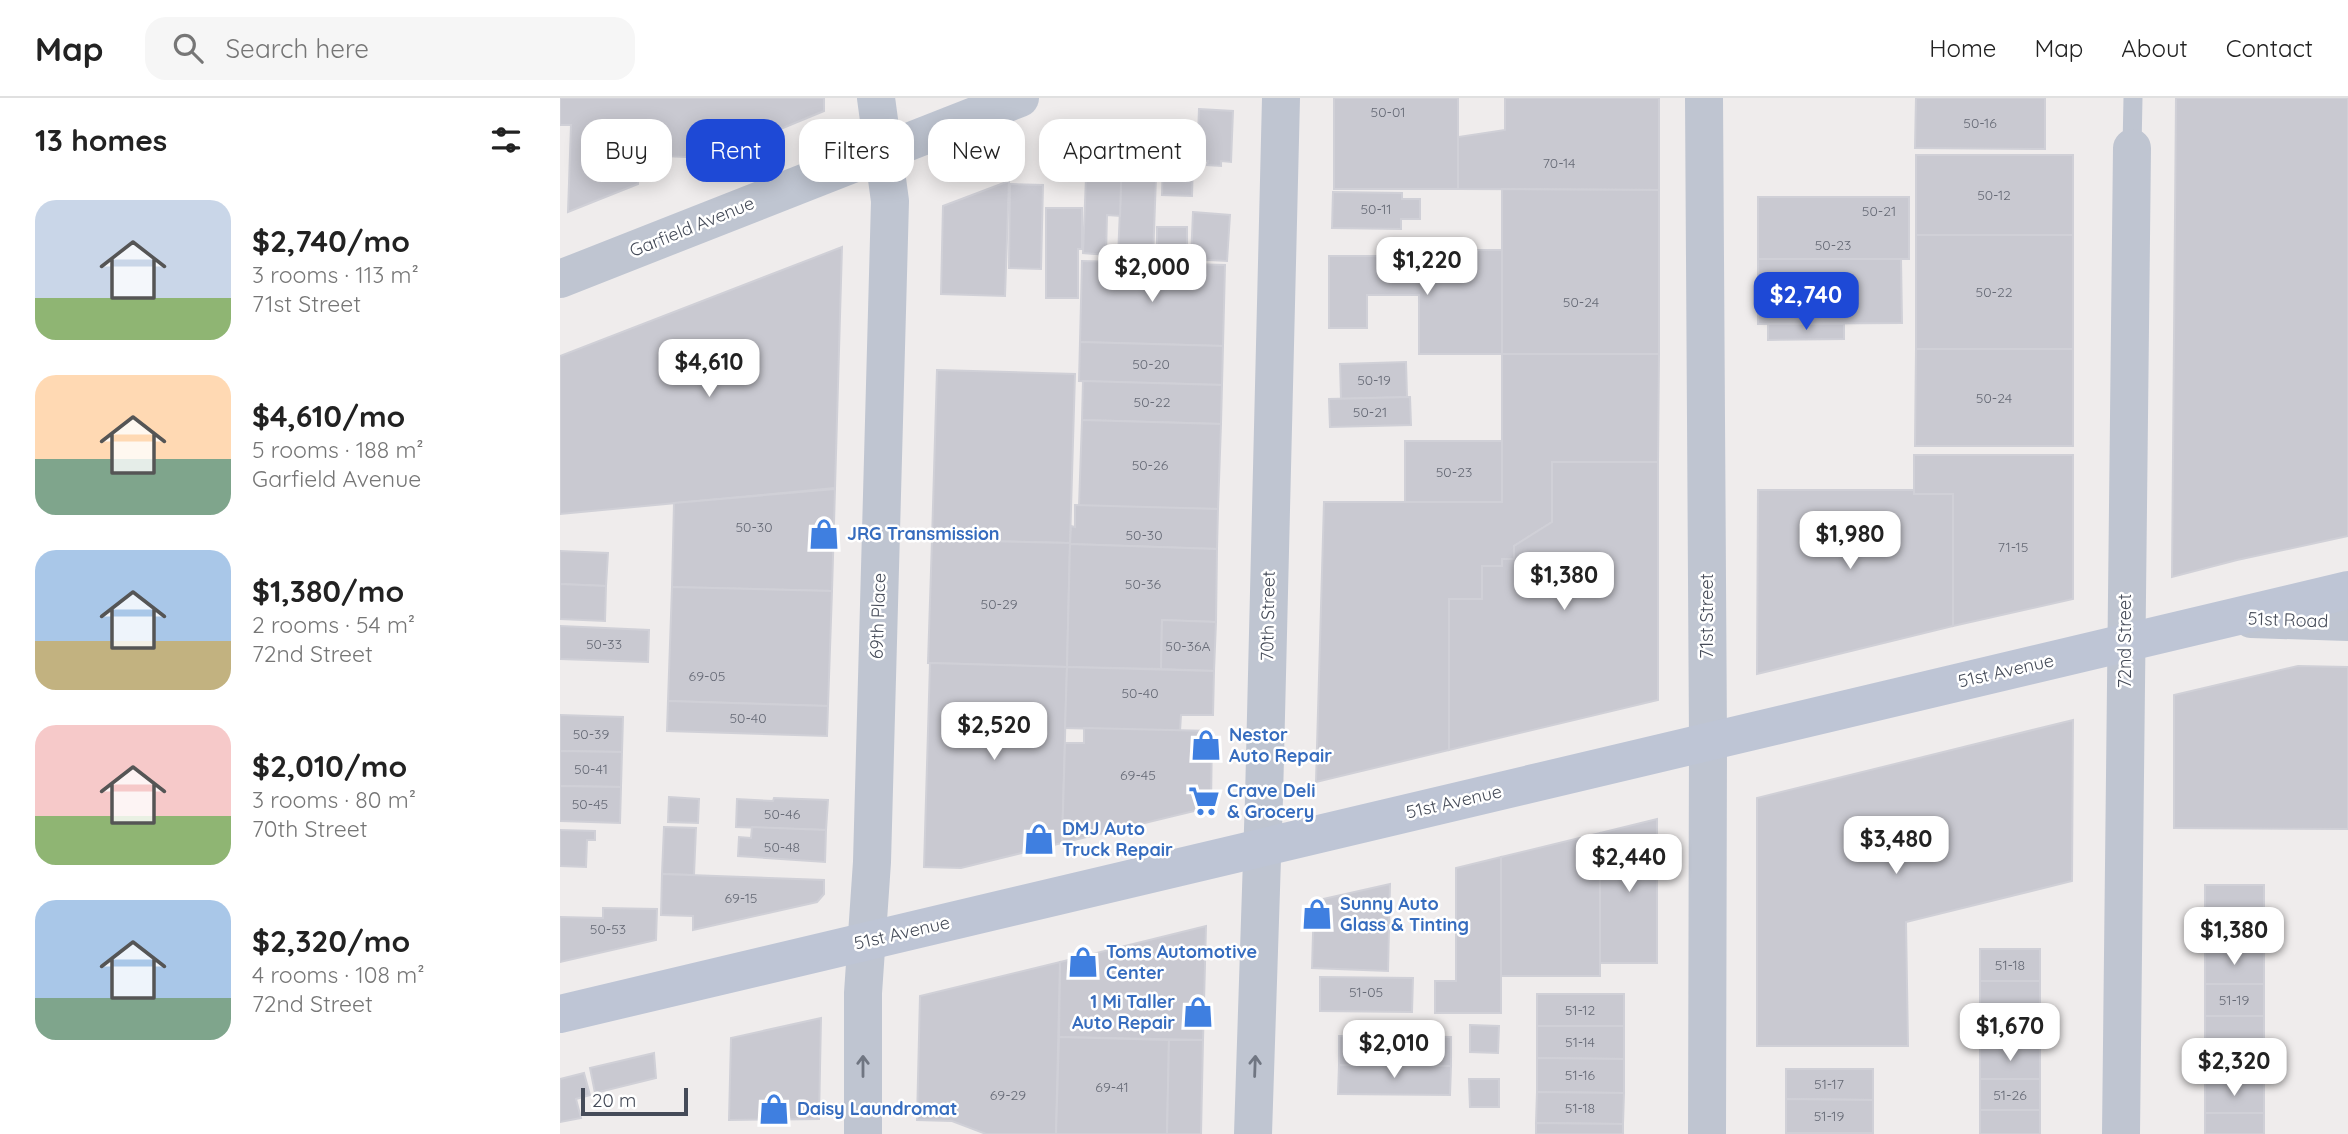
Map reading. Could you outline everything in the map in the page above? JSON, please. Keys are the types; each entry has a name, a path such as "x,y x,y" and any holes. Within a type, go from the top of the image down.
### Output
{"street":[{"name":"69th Place","path":"876,98 879,119"},
{"name":"Garfield Avenue","path":"914,138 1020,98"},
{"name":"70th Street","path":"1253,1134 1281,98"},
{"name":"71st Street","path":"1704,98 1708,741 1707,1134"},
{"name":"72nd Street","path":"2121,1134 2132,148"},
{"name":"Garfield Avenue","path":"560,279 803,182"},
{"name":"69th Place","path":"863,1134 866,942 872,862 890,201 887,182"},
{"name":"51st Avenue","path":"560,1014 2348,590"},
{"name":"51st Road","path":"2228,619 2348,622"}],"lane":[{"path":"2132,148 2133,98"}],"building":[{"path":"560,98 824,98 824,111 799,119 785,127 785,119 686,119 686,157 672,156 672,119 581,119 581,182 638,184 568,212 571,125 560,125"},
{"path":"1334,98 1458,98 1458,189 1334,189"},
{"path":"1505,98 1659,98 1659,190 1458,189 1458,137 1505,130"},
{"path":"1916,98 2045,98 2045,149 1915,148"},
{"path":"2176,98 2348,98 2348,536 2172,577"},
{"path":"1199,109 1233,111 1231,162 1221,161 1221,166 1207,165 1206,119 1199,119"},
{"path":"1916,155 2073,155 2073,235 1916,235"},
{"path":"1009,182 1005,296 941,294 943,206"},
{"path":"1086,182 1121,182 1120,216 1107,215 1106,255 1083,253"},
{"path":"1121,182 1156,182 1153,259 1118,258"},
{"path":"1162,182 1192,182 1192,196 1162,195"},
{"path":"1010,184 1043,185 1041,269 1009,268"},
{"path":"1502,189 1659,190 1659,354 1502,354"},
{"path":"1333,192 1402,193 1402,199 1420,199 1420,219 1401,219 1401,229 1332,228"},
{"path":"1758,197 1909,197 1909,259 1758,259"},
{"path":"1046,208 1082,208 1082,249 1078,249 1078,298 1046,298"},
{"path":"1193,212 1230,215 1227,261 1191,259"},
{"path":"1157,227 1187,227 1187,261 1157,260"},
{"path":"1916,235 2073,235 2073,349 1916,349"},
{"path":"842,247 835,488 560,514 560,356"},
{"path":"1461,250 1502,250 1502,354 1419,354 1419,295 1367,295 1367,328 1329,328 1329,256 1461,256"},
{"path":"1758,259 1901,259 1902,323 1758,324"},
{"path":"1082,261 1225,265 1223,346 1080,342"},
{"path":"1768,324 1844,324 1844,339 1768,340"},
{"path":"1080,342 1223,346 1222,385 1079,381"},
{"path":"1916,349 2073,349 2073,446 1915,446"},
{"path":"1502,354 1659,354 1658,462 1552,462 1552,522 1514,546 1514,559 1502,559 1502,566 1482,566 1482,599 1449,599 1449,750 1316,782 1324,502 1502,502"},
{"path":"1406,362 1407,397 1341,399 1340,364"},
{"path":"937,370 1075,374 1070,543 932,540"},
{"path":"1083,381 1222,385 1221,424 1082,420"},
{"path":"1410,397 1411,425 1330,427 1329,399"},
{"path":"1082,420 1221,424 1218,509 1079,506"},
{"path":"1405,441 1502,441 1502,502 1405,502"},
{"path":"1914,455 2073,455 2073,599 1953,626 1953,494 1914,494"},
{"path":"1552,462 1658,462 1658,700 1449,750 1449,599 1482,599 1482,566 1502,566 1502,559 1514,559 1514,546 1552,522"},
{"path":"835,489 832,591 672,587 674,503"},
{"path":"1758,490 1914,490 1914,494 1953,494 1953,626 1757,674"},
{"path":"1075,505 1218,509 1217,549 1070,544 1071,526 1075,527"},
{"path":"932,540 1070,543 1067,667 928,663"},
{"path":"1070,544 1217,549 1216,622 1162,620 1161,669 1067,667"},
{"path":"560,551 608,553 606,586 560,584"},
{"path":"560,584 606,586 605,621 560,619"},
{"path":"672,587 832,591 828,706 668,701"},
{"path":"1162,620 1216,622 1214,671 1161,669"},
{"path":"560,626 649,630 648,662 560,659"},
{"path":"930,663 1067,667 1062,843 961,868 924,867"},
{"path":"2298,666 2348,667 2348,829 2174,828 2174,695"},
{"path":"1067,667 1214,671 1213,715 1181,715 1180,731 1065,728"},
{"path":"668,701 828,706 827,736 667,731"},
{"path":"560,715 623,717 622,752 560,751"},
{"path":"2073,720 2072,881 1906,922 1908,1046 1757,1046 1757,798"},
{"path":"1084,728 1212,731 1211,807 1062,843 1065,743 1084,743"},
{"path":"560,751 622,752 621,787 560,786"},
{"path":"560,786 621,787 620,823 560,821"},
{"path":"669,797 699,799 698,823 668,822"},
{"path":"774,798 828,800 826,830 736,827 737,799 773,801"},
{"path":"1657,819 1657,963 1600,963 1600,833"},
{"path":"664,827 696,828 694,875 662,874"},
{"path":"752,827 826,830 825,862 738,856 739,837 751,838"},
{"path":"560,830 595,831 595,840 587,840 586,867 560,866"},
{"path":"1600,833 1600,976 1501,976 1501,857"},
{"path":"1501,857 1501,1013 1435,1013 1435,981 1456,981 1456,868"},
{"path":"662,874 824,880 824,894 817,902 693,930 693,916 661,915"},
{"path":"1390,884 1388,971 1312,968 1314,901"},
{"path":"2205,885 2264,885 2264,918 2205,918"},
{"path":"603,908 657,909 656,940 560,962 560,917 603,918"},
{"path":"2205,918 2264,918 2264,951 2205,951"},
{"path":"1206,926 1203,1040 1059,1037 1060,962"},
{"path":"1980,949 2040,949 2040,981 1980,981"},
{"path":"2205,951 2264,951 2264,984 2205,984"},
{"path":"1060,962 1056,1134 986,1134 952,1121 917,1120 920,996"},
{"path":"1320,977 1413,978 1412,1012 1320,1011"},
{"path":"1980,981 2040,981 2040,1014 1980,1014"},
{"path":"2205,984 2264,984 2264,1016 2205,1016"},
{"path":"1537,994 1624,994 1624,1026 1537,1026"},
{"path":"1980,1014 2040,1014 2040,1047 1980,1047"},
{"path":"2205,1016 2264,1016 2264,1049 2205,1049"},
{"path":"821,1018 819,1119 729,1120 731,1038"},
{"path":"1470,1025 1499,1026 1498,1053 1470,1052"},
{"path":"1537,1026 1624,1026 1624,1059 1537,1058"},
{"path":"1339,1036 1451,1037 1451,1066 1339,1065"},
{"path":"1059,1037 1169,1040 1167,1134 1056,1134"},
{"path":"1169,1040 1203,1040 1201,1134 1167,1134"},
{"path":"1980,1047 2040,1047 2040,1079 1980,1079"},
{"path":"2205,1049 2264,1049 2264,1082 2205,1082"},
{"path":"654,1053 656,1078 595,1093 590,1068"},
{"path":"1537,1058 1624,1059 1624,1093 1537,1092"},
{"path":"1339,1065 1451,1066 1450,1095 1338,1094"},
{"path":"1786,1069 1873,1069 1873,1100 1786,1099"},
{"path":"584,1073 590,1095 576,1099 581,1118 560,1122 560,1079"},
{"path":"1469,1079 1499,1079 1499,1107 1470,1107"},
{"path":"1980,1079 2040,1079 2040,1110 1980,1110"},
{"path":"2205,1082 2264,1082 2264,1113 2205,1113"},
{"path":"1537,1092 1624,1093 1623,1124 1536,1123"},
{"path":"1786,1099 1873,1100 1873,1133 1786,1133"},
{"path":"1980,1110 2040,1110 2040,1134 1980,1134"},
{"path":"2205,1113 2264,1113 2264,1134 2205,1134"},
{"path":"1536,1123 1623,1124 1623,1134 1536,1134"},
{"path":"1873,1133 1873,1134 1786,1134"}],"place":[{"name":"JRG Transmission","path":"824,534"},
{"name":"Nestor Auto Repair","path":"1206,745"},
{"name":"Crave Deli & Grocery","path":"1204,801"},
{"name":"DMJ Auto Truck Repair","path":"1039,839"},
{"name":"Sunny Auto Glass & Tinting","path":"1317,914"},
{"name":"Toms Automotive Center","path":"1083,962"},
{"name":"1 Mi Taller Auto Repair","path":"1198,1012"},
{"name":"Daisy Laundromat","path":"774,1109"}]}
